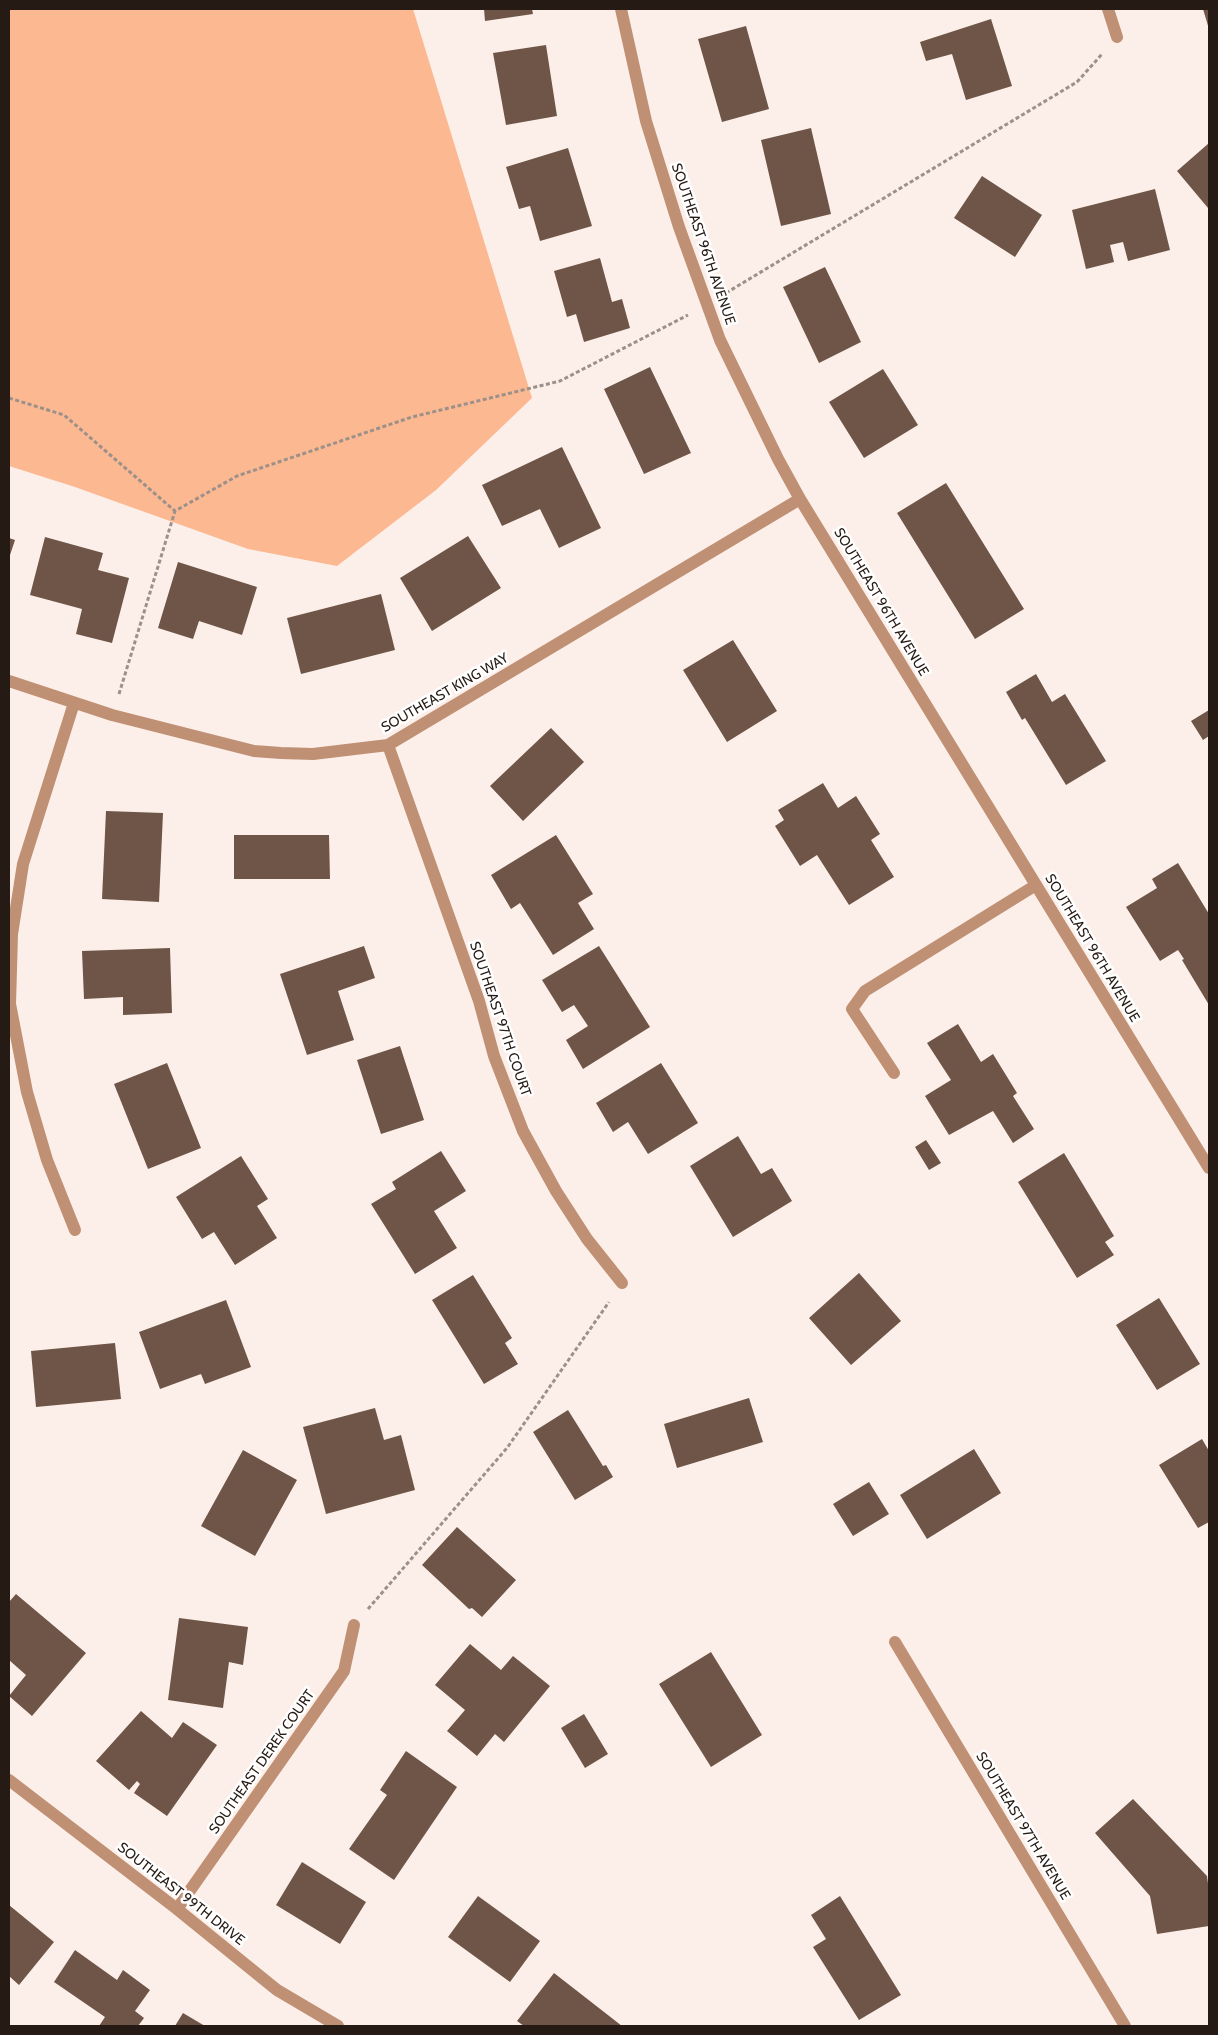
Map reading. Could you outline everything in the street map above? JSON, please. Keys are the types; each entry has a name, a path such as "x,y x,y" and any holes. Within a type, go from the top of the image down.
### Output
{"street":[{"name":"SOUTHEAST 96TH AVENUE","path":"621,9 646,121 679,227 720,340 778,459 800,499 1209,1168"},
{"path":"1108,9 1116,37"},
{"name":"SOUTHEAST KING WAY","path":"9,682 112,715 254,750 281,754 312,754 388,745 800,499"},
{"path":"74,703 23,864 12,934 10,1004 27,1092 47,1160 75,1230"},
{"name":"SOUTHEAST 97TH COURT","path":"388,745 478,1001 494,1056 523,1131 556,1191 587,1239 622,1283"},
{"path":"894,1073 852,1009 865,991 1036,885"},
{"name":"SOUTHEAST DEREK COURT","path":"177,1909 344,1671 354,1625"},
{"name":"SOUTHEAST 97TH AVENUE","path":"895,1642 1125,2026"},
{"name":"SOUTHEAST 99TH DRIVE","path":"9,1780 177,1909 277,1990 338,2026"}],"path":[{"path":"112,715 175,511 237,476 412,417 560,381 707,305 1077,82 1116,37"},
{"path":"9,398 64,415 175,511"},
{"path":"354,1625 507,1448 622,1283"}],"shaded area":[{"path":"9,9 413,9 532,398 436,490 337,566 248,549 75,487 9,466"}],"building":[{"path":"484,9 532,9 533,14 485,21"},
{"path":"1203,9 1209,9 1209,29"},
{"path":"991,19 1012,86 966,100 952,54 926,61 920,42"},
{"path":"746,26 769,109 722,122 698,39"},
{"path":"546,45 557,116 506,125 493,53"},
{"path":"811,128 831,214 781,226 761,140"},
{"path":"1209,143 1209,207 1208,208 1177,171"},
{"path":"568,148 592,226 540,241 530,206 519,209 506,167"},
{"path":"982,176 1042,215 1015,257 954,218"},
{"path":"1155,189 1170,250 1128,261 1123,242 1110,245 1114,262 1086,269 1072,210"},
{"path":"600,258 612,302 622,299 630,328 584,342 576,314 567,317 554,271"},
{"path":"825,267 861,342 819,363 783,287"},
{"path":"650,367 691,453 644,474 604,389"},
{"path":"883,369 918,425 864,458 829,402"},
{"path":"562,447 601,528 559,548 540,509 502,526 482,485"},
{"path":"946,483 1024,609 975,639 897,513"},
{"path":"468,536 501,588 432,631 400,578"},
{"path":"45,537 103,553 98,570 129,578 112,643 76,634 82,609 30,595"},
{"path":"9,538 15,540 9,558"},
{"path":"178,562 257,587 242,635 199,621 193,639 158,628"},
{"path":"381,594 395,650 301,674 287,618"},
{"path":"733,640 777,711 727,742 683,670"},
{"path":"1036,674 1052,702 1065,694 1106,761 1066,785 1025,718 1022,720 1006,692"},
{"path":"1209,710 1209,736 1203,740 1191,721"},
{"path":"551,728 584,762 523,821 490,786"},
{"path":"823,783 838,808 856,796 880,834 871,840 894,877 849,905 817,855 800,866 775,826 784,820 778,810"},
{"path":"106,811 163,813 159,902 102,899"},
{"path":"234,835 329,835 330,879 234,879"},
{"path":"556,835 593,894 578,903 594,929 553,955 520,903 511,909 491,875"},
{"path":"1178,863 1209,914 1209,1005 1178,950 1160,961 1126,907 1157,888 1152,879"},
{"path":"364,946 375,978 338,991 354,1040 307,1055 280,974"},
{"path":"599,946 650,1027 583,1069 566,1040 588,1026 574,1005 562,1012 542,980"},
{"path":"170,948 172,1013 123,1015 123,997 84,999 82,951"},
{"path":"958,1024 981,1062 993,1054 1017,1093 1013,1096 1034,1129 1013,1143 993,1111 949,1135 925,1096 951,1080 927,1043"},
{"path":"400,1046 424,1120 381,1134 357,1060"},
{"path":"167,1063 201,1148 148,1169 114,1084"},
{"path":"661,1063 698,1123 648,1154 628,1122 613,1132 596,1103"},
{"path":"738,1136 761,1174 772,1168 792,1201 733,1237 690,1166"},
{"path":"926,1140 941,1163 929,1170 915,1147"},
{"path":"441,1151 466,1191 434,1211 457,1248 415,1274 371,1204 396,1189 392,1182"},
{"path":"1064,1153 1114,1236 1105,1242 1114,1255 1077,1278 1018,1182"},
{"path":"241,1156 268,1199 257,1206 277,1238 235,1265 214,1232 202,1239 176,1197"},
{"path":"859,1273 901,1321 851,1365 809,1318"},
{"path":"473,1275 512,1338 505,1343 518,1364 484,1384 432,1300"},
{"path":"1159,1298 1200,1364 1157,1390 1116,1325"},
{"path":"226,1300 251,1367 205,1384 201,1374 160,1389 139,1332"},
{"path":"115,1343 121,1399 36,1407 31,1351"},
{"path":"749,1398 763,1442 677,1468 664,1424"},
{"path":"375,1408 384,1440 401,1435 415,1490 326,1514 303,1427"},
{"path":"568,1410 603,1466 606,1465 613,1477 575,1500 533,1432"},
{"path":"1202,1439 1209,1451 1209,1522 1198,1528 1159,1465"},
{"path":"974,1449 1001,1493 927,1539 900,1495"},
{"path":"243,1450 297,1480 255,1556 201,1526"},
{"path":"869,1482 889,1514 853,1536 833,1504"},
{"path":"457,1527 516,1580 482,1617 472,1608 469,1609 422,1565"},
{"path":"16,1594 86,1653 32,1716 9,1696 26,1675 9,1660 9,1602"},
{"path":"179,1618 248,1627 243,1665 229,1662 223,1708 168,1700"},
{"path":"470,1644 501,1670 513,1656 550,1686 504,1742 495,1734 477,1756 447,1731 465,1710 435,1685"},
{"path":"711,1652 762,1735 711,1767 659,1684"},
{"path":"141,1711 172,1738 183,1722 217,1745 167,1816 134,1793 140,1784 137,1781 129,1790 96,1761"},
{"path":"584,1714 608,1754 585,1768 561,1728"},
{"path":"406,1751 457,1787 394,1880 349,1849 387,1795 380,1790"},
{"path":"1133,1799 1207,1876 1209,1926 1157,1934 1150,1896 1095,1833"},
{"path":"302,1862 366,1902 340,1944 276,1905"},
{"path":"478,1896 540,1941 510,1982 448,1937"},
{"path":"840,1896 901,1995 859,2020 813,1947 826,1939 811,1915"},
{"path":"9,1905 54,1942 19,1985 9,1976"},
{"path":"75,1950 117,1980 123,1970 150,1990 135,2011 144,2018 138,2026 99,2026 105,2017 54,1982"},
{"path":"554,1973 622,2026 524,2026 517,2021"},
{"path":"183,2013 205,2026 175,2026"}]}
